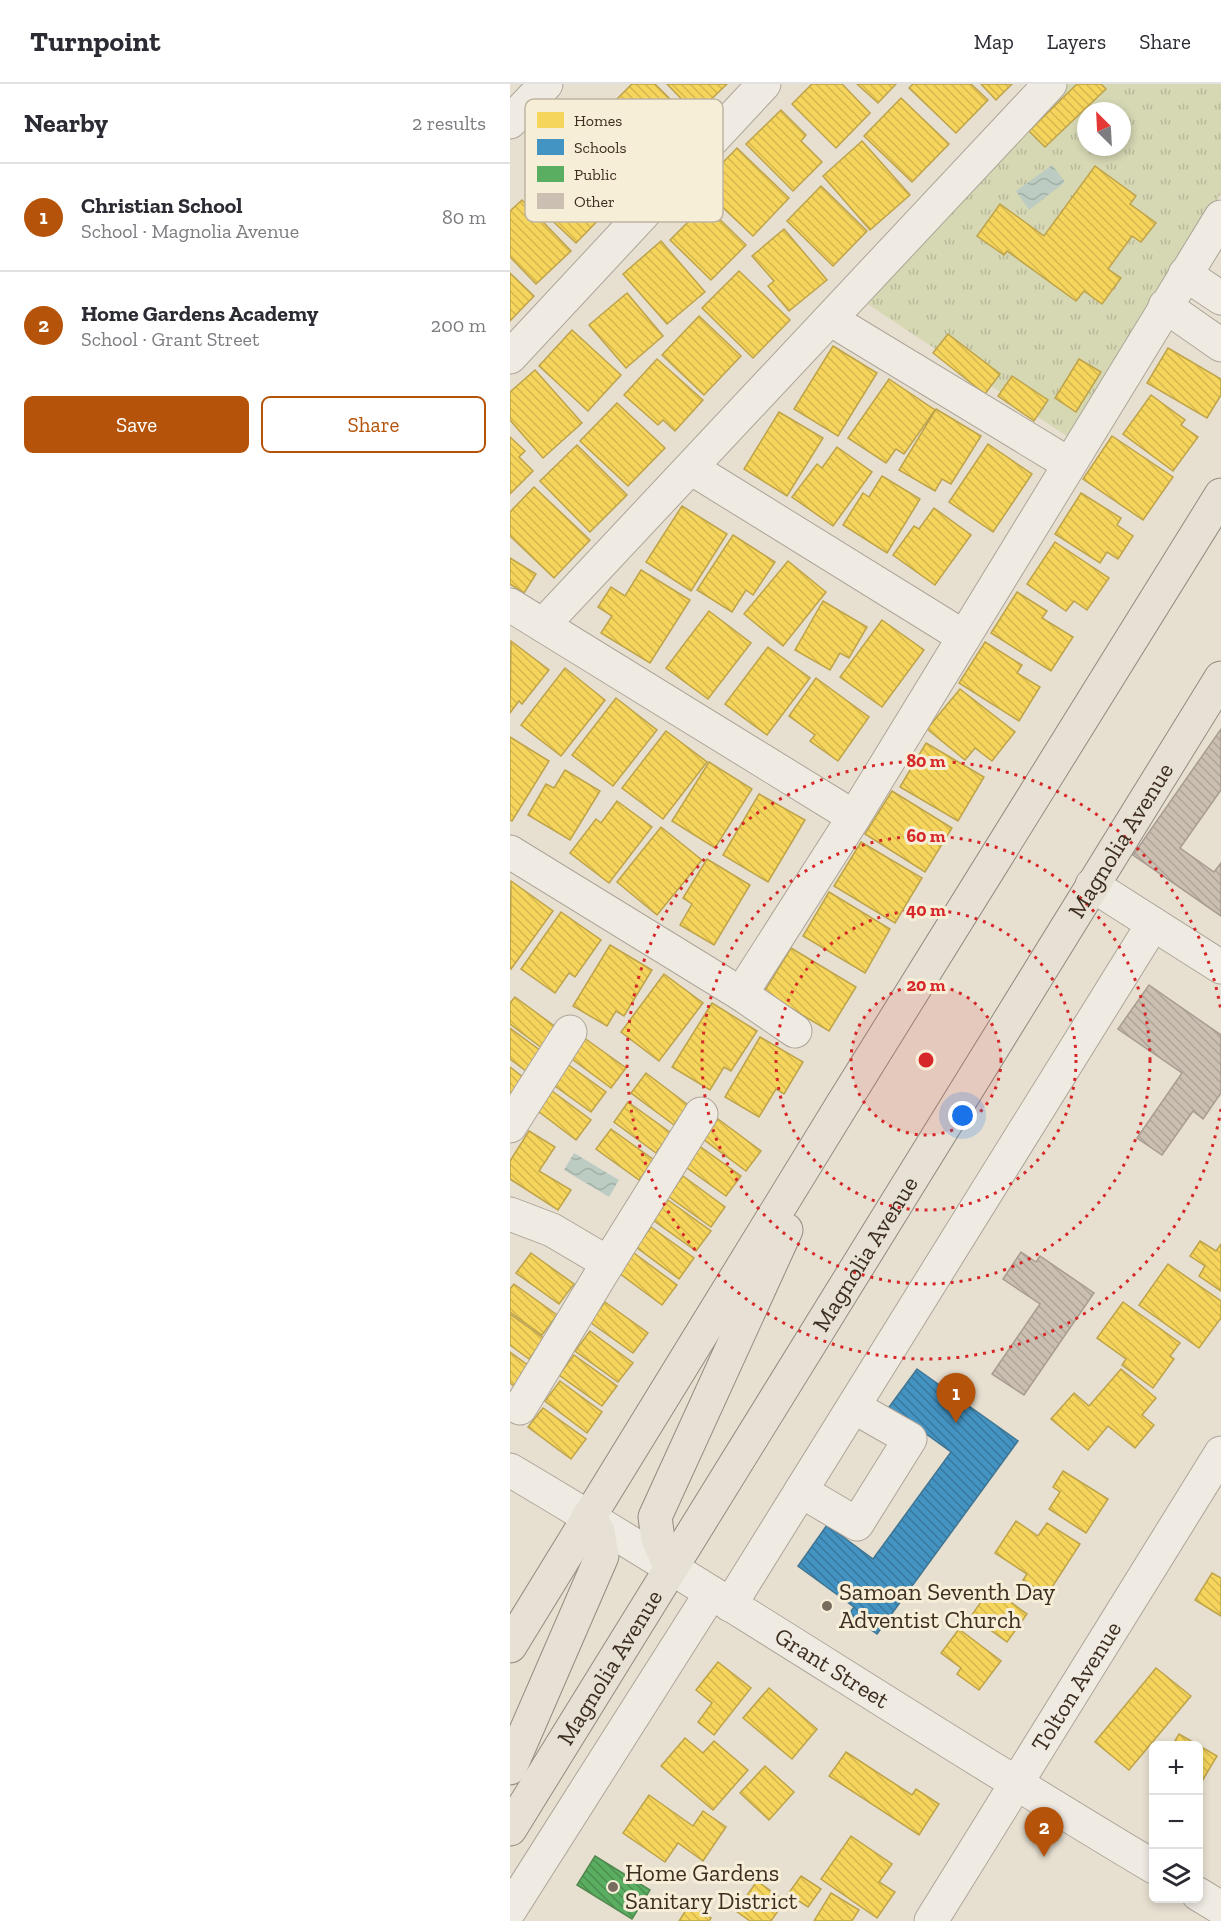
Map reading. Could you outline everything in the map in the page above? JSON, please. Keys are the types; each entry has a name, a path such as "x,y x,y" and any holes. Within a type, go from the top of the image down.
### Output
{"main road":[{"path":"510,1646 842,1105 1221,495"},
{"name":"Magnolia Avenue","path":"510,1829 1221,678"},
{"path":"671,1568 658,1539 656,1517 842,1105"},
{"path":"510,1768 602,1556 598,1532 588,1517"}],"street":[{"path":"529,99 546,84"},
{"path":"723,128 764,84"},
{"path":"543,625 1050,84"},
{"path":"513,113 525,102"},
{"path":"741,994 854,817 1221,217"},
{"path":"510,357 636,222"},
{"path":"1185,274 1221,298"},
{"path":"1165,306 1221,345"},
{"path":"830,319 1069,464"},
{"path":"691,468 964,637"},
{"path":"510,605 854,817"},
{"path":"510,852 741,994 795,1031"},
{"path":"1092,885 1221,967"},
{"name":"Magnolia Avenue","path":"510,1910 721,1599 801,1491 1153,924"},
{"path":"510,1126 570,1032"},
{"path":"520,1408 701,1114"},
{"path":"510,1214 552,1230 608,1263"},
{"path":"801,1491 857,1524 910,1439 854,1407"},
{"name":"Tolton Avenue","path":"931,1921 1221,1453"},
{"name":"Grant Street","path":"510,1470 721,1599 1016,1785 1149,1864"},
{"path":"1203,1897 1221,1908"}],"green space":[{"path":"1068,84 1221,84 1221,194 1068,437 863,301"}],"water":[{"path":"1052,165 1065,182 1029,210 1016,191"},
{"path":"574,1153 619,1180 609,1197 564,1170"}],"building: Homes":[{"path":"632,84 655,84 670,99 617,99"},
{"path":"667,84 727,84 712,99 682,99"},
{"path":"812,84 842,84 870,113 836,148 792,104"},
{"path":"857,84 896,84 878,103"},
{"path":"913,84 971,84 988,100 956,133 909,88"},
{"path":"981,84 1012,84 996,100"},
{"path":"1077,84 1101,84 1106,89 1092,102 1077,102 1077,117 1045,147 1029,131"},
{"path":"901,98 949,144 912,182 864,136"},
{"path":"781,110 806,135 801,141 822,162 793,191 746,144"},
{"path":"862,141 910,195 870,230 823,176"},
{"path":"737,148 789,198 753,236 723,208 723,162"},
{"path":"1095,166 1136,196 1130,204 1156,223 1141,242 1132,236 1108,269 1121,278 1102,304 1084,291 1076,301 1007,251 1004,255 977,236 1000,204 1044,236"},
{"path":"821,186 867,231 833,266 787,221"},
{"path":"522,200 525,203 525,222 543,222 571,251 536,284 510,257 510,211"},
{"path":"554,222 596,222 576,243"},
{"path":"688,222 722,222 746,245 711,280 670,240"},
{"path":"784,229 827,280 789,311 768,286 774,281 752,256"},
{"path":"661,241 705,292 667,324 623,274"},
{"path":"739,271 790,320 753,358 702,308"},
{"path":"510,273 534,296 510,321"},
{"path":"627,293 663,336 626,368 589,325"},
{"path":"699,316 741,356 704,395 662,355"},
{"path":"572,330 621,375 588,411 539,366"},
{"path":"948,334 1000,374 985,394 933,353"},
{"path":"833,346 877,373 838,436 794,409"},
{"path":"1168,348 1221,379 1221,395 1207,418 1147,383"},
{"path":"657,359 703,400 675,431 663,420 658,425 624,395"},
{"path":"1079,359 1101,372 1076,412 1055,398"},
{"path":"535,370 582,423 543,458 510,420 510,392"},
{"path":"1012,376 1048,400 1034,421 998,396"},
{"path":"889,379 935,410 904,454 896,449 886,463 848,438"},
{"path":"1151,395 1185,420 1181,425 1198,437 1173,471 1123,434"},
{"path":"617,403 665,448 628,486 580,441"},
{"path":"936,409 981,436 951,484 942,479 935,491 899,470"},
{"path":"779,412 823,438 787,496 744,469"},
{"path":"1112,436 1173,477 1143,520 1083,479"},
{"path":"510,437 525,451 519,457 533,471 510,494"},
{"path":"988,444 1032,474 993,532 949,502"},
{"path":"577,445 627,495 590,532 540,481"},
{"path":"837,447 872,472 833,526 792,497 817,464 822,468"},
{"path":"882,476 920,499 887,553 843,525 863,493 869,497"},
{"path":"534,487 590,540 554,578 510,536 510,512"},
{"path":"1081,493 1121,518 1117,525 1133,536 1118,559 1107,552 1100,563 1055,534"},
{"path":"682,506 727,534 691,591 646,562"},
{"path":"934,508 971,535 935,585 893,555 914,526 919,529"},
{"path":"733,535 775,562 753,595 746,590 732,612 697,590"},
{"path":"1055,542 1109,578 1087,610 1074,601 1066,611 1027,584"},
{"path":"510,558 536,574 524,593 510,584"},
{"path":"788,561 826,592 783,646 744,614"},
{"path":"641,570 690,600 650,663 601,633 612,616 598,607 611,587 625,596"},
{"path":"1017,592 1047,611 1042,618 1073,637 1051,671 991,633"},
{"path":"823,601 867,627 849,658 840,653 830,670 795,650"},
{"path":"709,611 751,643 708,699 666,668"},
{"path":"882,620 924,650 882,707 840,677"},
{"path":"511,641 549,670 522,704 519,701 510,713"},
{"path":"985,642 1022,665 1017,673 1040,687 1019,721 959,683"},
{"path":"768,647 810,678 767,735 725,704"},
{"path":"565,668 605,700 561,756 521,725"},
{"path":"816,678 869,717 838,761 810,741 815,735 789,716"},
{"path":"960,689 1015,732 992,761 975,748 965,760 927,729"},
{"path":"616,698 657,730 613,786 572,755"},
{"path":"666,731 707,762 663,819 622,788"},
{"path":"510,737 549,761 512,821 510,820"},
{"path":"926,743 984,777 958,821 900,787"},
{"path":"709,762 752,789 715,848 672,821"},
{"path":"565,770 600,791 570,840 528,815 546,784 554,788"},
{"path":"892,791 952,828 925,872 865,834"},
{"path":"759,794 805,820 768,882 723,855"},
{"path":"617,801 652,827 609,883 570,853 596,819 601,823"},
{"path":"661,827 702,860 657,915 617,882"},
{"path":"861,842 922,878 895,923 834,886"},
{"path":"707,859 750,885 714,945 680,925 692,904 683,898"},
{"path":"511,881 553,911 511,969 510,968"},
{"path":"829,892 890,929 865,973 803,936"},
{"path":"561,912 601,940 575,977 569,973 555,993 521,969"},
{"path":"610,945 652,970 624,1016 616,1011 607,1026 573,1006"},
{"path":"791,948 856,987 829,1031 764,992"},
{"path":"664,974 703,1003 659,1061 621,1032"},
{"path":"515,997 557,1028 542,1048 510,1024 510,1003"},
{"path":"712,1003 757,1031 731,1071 724,1067 710,1090 672,1067"},
{"path":"510,1028 541,1051 526,1071 510,1059"},
{"path":"583,1037 626,1068 611,1088 568,1056"},
{"path":"760,1037 803,1062 784,1094 776,1089 759,1117 725,1097"},
{"path":"563,1061 606,1092 591,1112 548,1081"},
{"path":"510,1067 524,1078 510,1097"},
{"path":"646,1073 688,1105 674,1125 631,1093"},
{"path":"548,1088 591,1120 576,1140 534,1108"},
{"path":"628,1102 671,1133 656,1153 614,1122"},
{"path":"718,1119 761,1151 746,1171 703,1139"},
{"path":"611,1129 654,1160 639,1180 596,1149"},
{"path":"529,1131 555,1147 539,1171 571,1190 558,1210 510,1179 510,1161"},
{"path":"698,1145 741,1176 726,1196 683,1165"},
{"path":"683,1176 725,1207 711,1227 668,1196"},
{"path":"668,1200 711,1231 696,1251 653,1220"},
{"path":"651,1227 694,1258 679,1279 636,1247"},
{"path":"1200,1241 1216,1251 1221,1244 1221,1291 1199,1276 1205,1266 1190,1256"},
{"path":"531,1253 574,1284 559,1304 516,1273"},
{"path":"634,1253 677,1285 662,1305 619,1273"},
{"path":"1168,1264 1221,1301 1221,1318 1199,1348 1139,1305"},
{"path":"514,1284 557,1315 542,1335 510,1312 510,1289"},
{"path":"605,1302 648,1333 633,1353 590,1322"},
{"path":"1123,1302 1180,1343 1170,1356 1174,1359 1153,1388 1122,1365 1126,1359 1097,1338"},
{"path":"510,1314 545,1339 529,1359 510,1345"},
{"path":"590,1331 633,1363 618,1382 575,1351"},
{"path":"510,1352 529,1366 514,1386 510,1383"},
{"path":"574,1355 617,1386 602,1406 559,1375"},
{"path":"1121,1369 1156,1398 1142,1415 1154,1425 1135,1448 1108,1426 1088,1450 1051,1419 1074,1393 1089,1406"},
{"path":"560,1381 602,1412 587,1433 545,1401"},
{"path":"543,1408 586,1439 571,1459 528,1427"},
{"path":"1063,1471 1108,1499 1086,1533 1049,1509 1060,1492 1053,1487"},
{"path":"1016,1521 1038,1536 1047,1523 1080,1544 1047,1595 1023,1580 1027,1574 995,1553"},
{"path":"1212,1573 1221,1578 1221,1616 1195,1600"},
{"path":"991,1588 1027,1614 1007,1642 971,1616"},
{"path":"959,1629 1001,1661 979,1690 957,1674 961,1668 941,1653"},
{"path":"718,1662 751,1688 714,1735 698,1722 712,1703 696,1690"},
{"path":"1156,1668 1191,1696 1153,1741 1149,1741 1149,1746 1129,1770 1095,1742"},
{"path":"769,1688 817,1729 792,1759 743,1718"},
{"path":"1179,1734 1191,1741 1175,1741"},
{"path":"685,1738 703,1753 714,1741 748,1770 713,1810 661,1766"},
{"path":"1203,1748 1217,1756 1203,1780"},
{"path":"846,1752 912,1795 916,1789 939,1804 919,1835 829,1776"},
{"path":"765,1766 794,1792 769,1820 740,1793"},
{"path":"649,1795 693,1826 703,1811 726,1827 703,1861 678,1843 665,1862 623,1833"},
{"path":"851,1836 892,1864 879,1882 895,1892 877,1918 821,1879"},
{"path":"801,1876 821,1889 808,1907 788,1894"},
{"path":"757,1881 785,1901 771,1921 750,1921 736,1911"},
{"path":"831,1893 859,1910 852,1921 814,1921"},
{"path":"690,1904 711,1918 709,1921 679,1921"}],"building: Schools":[{"path":"917,1369 1018,1441 877,1634 849,1614 854,1607 798,1566 827,1525 873,1559 951,1452 889,1407"}],"building: Public":[{"name":"Home Gardens Sanitary District","path":"595,1856 650,1890 632,1919 577,1885"}],"building: Other":[{"path":"1221,729 1221,790 1180,848 1214,872 1221,863 1221,916 1133,855"},
{"path":"1149,985 1221,1035 1221,1093 1203,1119 1193,1111 1162,1155 1137,1138 1182,1073 1118,1029"},
{"path":"1021,1252 1036,1262 1040,1256 1094,1293 1024,1395 992,1374 1040,1304 1003,1279"}],"place":[{"name":"Christian School","path":"956,1423"},
{"name":"Samoan Seventh Day Adventist Church","path":"827,1606"},
{"name":"Home Gardens Academy","path":"1044,1857"},
{"name":"Home Gardens Sanitary District","path":"613,1887"}]}
